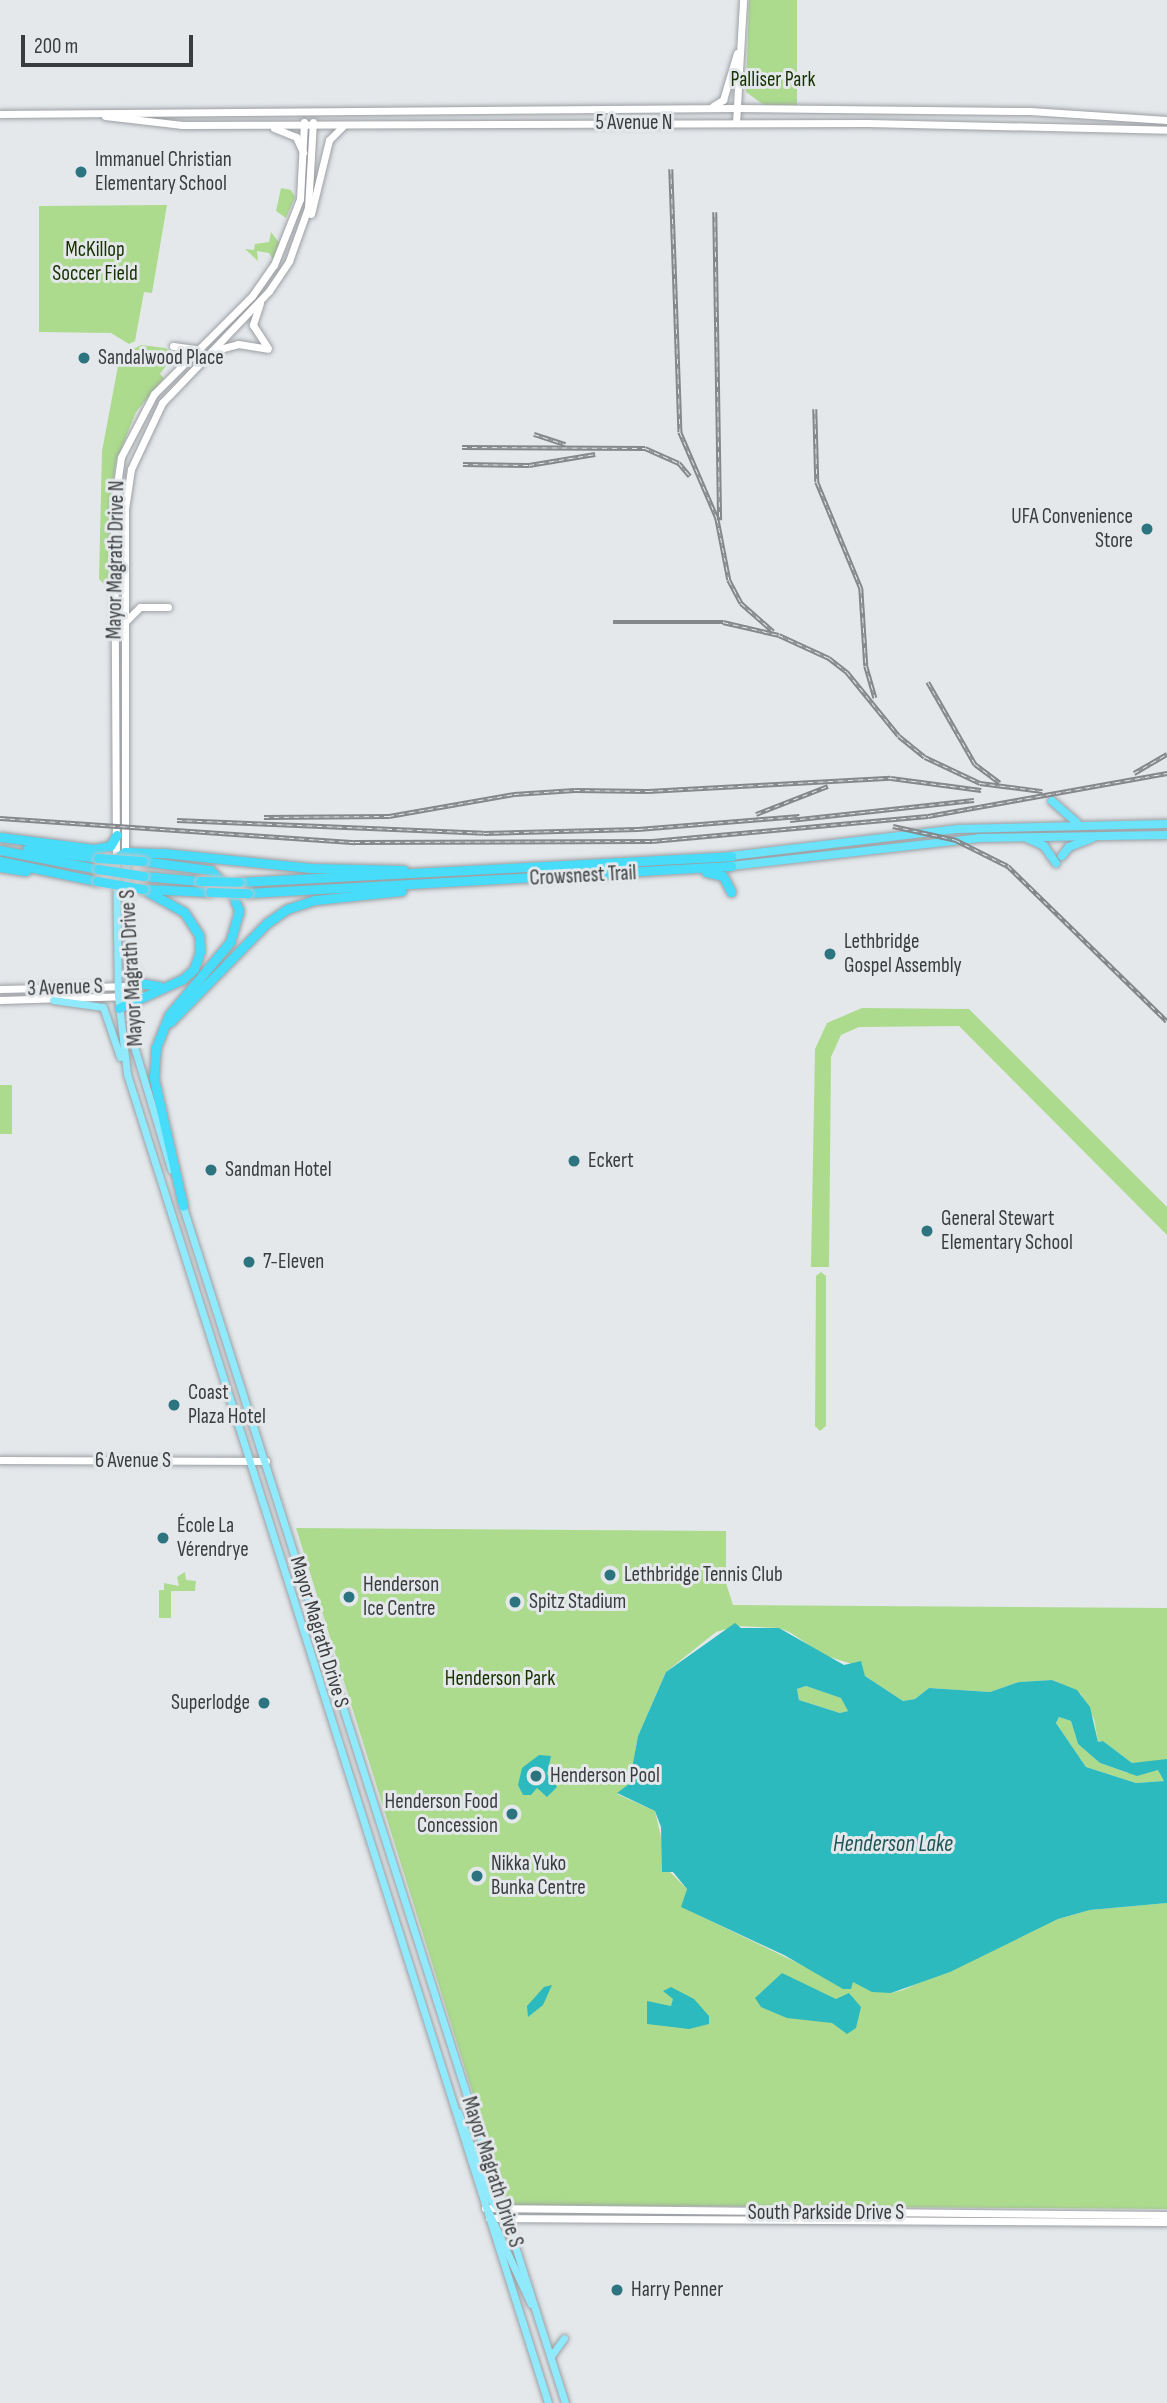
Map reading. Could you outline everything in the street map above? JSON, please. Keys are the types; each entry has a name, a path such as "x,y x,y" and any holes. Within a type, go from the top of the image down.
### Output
{"highway":[{"path":"1052,801 1080,824"},
{"name":"Crowsnest Trail","path":"0,861 143,889 248,892 691,869 911,832 1080,824 1167,824"},
{"path":"0,838 94,849 110,846 117,835"},
{"path":"1062,856 1075,844 1109,835"},
{"name":"Crowsnest Trail","path":"98,863 143,876 239,882 731,861 1013,836 1167,835"},
{"path":"1013,836 1044,846 1056,863"},
{"path":"0,847 98,863 144,861 210,870 231,890 239,911 230,942 176,1006 159,1036 154,1079 183,1206"},
{"path":"116,858 125,852 311,868 493,870"},
{"path":"0,867 93,880"},
{"path":"691,869 720,874 731,892"},
{"path":"159,1036 267,923 287,909 315,900 494,881"},
{"path":"119,1008 130,998 172,985 194,969 200,935 184,912 143,889"},
{"path":"129,964 144,985 172,985"}],"main road":[{"path":"736,123 743,0"},
{"path":"703,109 723,100 742,35"},
{"name":"5 Avenue N","path":"0,114 314,114 737,108 1030,111 1167,120"},
{"name":"Mayor Magrath Drive N","path":"125,852 125,509 131,470 162,402 262,299 283,272 303,230 309,125 304,114"},
{"name":"Mayor Magrath Drive N","path":"116,858 116,481 136,421 179,367 252,296 274,265 300,199 304,154 309,125 314,114"},
{"name":"5 Avenue N","path":"101,115 182,125 736,123 1167,130"},
{"path":"303,230 329,140 347,124"},
{"path":"263,125 290,133 304,154"},
{"path":"208,352 238,344 268,349 253,325 262,299"},
{"path":"179,367 173,346 196,349"},
{"path":"124,627 130,614 140,607 168,607"},
{"name":"Mayor Magrath Drive S","path":"125,852 130,998 142,1081 266,1461 499,2209 506,2218 565,2403"},
{"name":"Mayor Magrath Drive S","path":"116,858 118,996 127,1074 548,2403"},
{"name":"3 Avenue S","path":"0,989 130,986"},
{"name":"3 Avenue S","path":"0,1000 118,996 130,998"},
{"path":"53,1000 103,1007 127,1074"},
{"name":"6 Avenue S","path":"0,1460 266,1461"},
{"path":"450,2100 499,2209"},
{"name":"South Parkside Drive S","path":"485,2208 1167,2215"},
{"path":"491,2218 529,2303 535,2307"},
{"name":"South Parkside Drive S","path":"491,2218 1167,2222"},
{"path":"544,2334 564,2339 551,2356"}],"green space":[{"name":"Palliser Park","path":"749,0 797,0 797,105 764,105 746,92"},
{"path":"281,188 291,190 295,197 286,218 276,211"},
{"name":"McKillop Soccer Field","path":"167,205 152,293 144,292 135,341 129,344 111,333 39,332 39,206"},
{"path":"271,232 280,244 273,259 269,253 257,251 258,261 245,249 254,250 255,244 269,242"},
{"path":"141,345 165,348 172,352 171,359 160,374 164,378 136,412 116,462 109,505 110,581 105,585 99,579 102,451 118,366 126,353"},
{"path":"862,1008 969,1009 1167,1207 1167,1235 959,1026 859,1027 841,1035 831,1057 829,1267 811,1267 815,1049 827,1023"},
{"path":"0,1085 12,1085 12,1134 0,1134"},
{"path":"821,1272 826,1276 826,1426 820,1431 815,1426 816,1276"},
{"name":"Henderson Park","path":"296,1528 726,1531 726,1583 733,1605 1167,1608 1167,1759 1159,1763 1132,1763 1103,1741 1098,1742 1094,1719 1081,1694 1053,1680 1019,1682 990,1692 929,1688 915,1699 903,1701 865,1676 861,1667 824,1655 791,1633 779,1628 737,1626 716,1632 666,1672 638,1736 629,1784 617,1794 655,1811 669,1871 687,1889 682,1907 841,1984 853,1982 891,1993 903,1990 1058,1919 1090,1910 1167,1903 1167,2209 512,2205 506,2200"},
{"path":"185,1572 186,1580 196,1581 195,1591 171,1591 171,1618 159,1618 159,1590 164,1590 164,1583 179,1586 177,1577"},
{"path":"806,1686 842,1698 848,1711 840,1713 799,1700 797,1689"},
{"path":"1059,1717 1071,1721 1078,1744 1100,1763 1128,1773 1159,1770 1164,1781 1136,1783 1086,1767 1056,1723"}],"water":[{"name":"Henderson Lake","path":"735,1623 741,1628 779,1628 844,1665 861,1661 865,1676 903,1701 915,1699 929,1688 990,1692 1019,1682 1052,1680 1077,1690 1090,1707 1098,1742 1103,1741 1132,1763 1167,1759 1167,1903 1090,1910 1058,1919 950,1972 891,1993 872,1992 853,1982 851,1989 843,1989 784,1955 681,1907 687,1889 673,1872 662,1872 661,1827 655,1811 617,1793 629,1784 638,1736 666,1672","holes":["806,1686 841,1698 848,1711 840,1713 799,1700 797,1689","1059,1717 1071,1721 1078,1744 1100,1763 1137,1776 1158,1770 1164,1781 1136,1783 1086,1767 1056,1723"]},
{"name":"Henderson Pool","path":"539,1755 551,1756 547,1774 557,1787 547,1797 537,1788 531,1795 523,1795 518,1785 522,1768"},
{"path":"782,1973 836,1999 849,1993 861,2007 856,2028 847,2034 832,2023 787,2018 761,2007 755,1998"},
{"path":"552,1985 543,2005 528,2017 527,2006 544,1987"},
{"path":"671,1987 694,1999 709,2016 709,2024 689,2029 647,2024 647,2001 671,2006 673,1999 663,1991"}],"railway":[{"path":"671,169 680,432 717,518 729,580 741,603 773,631"},
{"path":"715,212 720,520"},
{"path":"815,409 817,482 861,588 866,666 875,698"},
{"path":"534,434 565,444"},
{"path":"462,447 645,448 679,463 690,476"},
{"path":"463,464 529,465 595,454"},
{"path":"613,622 723,622 779,635 829,658 847,672 899,736 925,757 980,783 1042,791"},
{"path":"928,682 975,764 1000,783"},
{"path":"1134,773 1167,754"},
{"path":"0,818 355,842 652,841 928,816 1167,773"},
{"path":"264,817 389,816 514,794 575,790 648,791 891,778 981,790"},
{"path":"756,814 828,786"},
{"path":"790,820 974,800"},
{"path":"177,820 484,833 638,829 799,816"},
{"path":"893,826 956,840 1008,866 1167,1021"}],"place":[{"name":"Immanuel Christian Elementary School","path":"81,172"},
{"name":"Sandalwood Place","path":"84,358"},
{"name":"UFA Convenience Store","path":"1147,529"},
{"name":"Lethbridge Gospel Assembly","path":"830,954"},
{"name":"Eckert","path":"574,1161"},
{"name":"Sandman Hotel","path":"211,1170"},
{"name":"General Stewart Elementary School","path":"927,1231"},
{"name":"7-Eleven","path":"249,1262"},
{"name":"Coast Plaza Hotel","path":"174,1405"},
{"name":"École La Vérendrye","path":"163,1538"},
{"name":"Lethbridge Tennis Club","path":"610,1575"},
{"name":"Henderson Ice Centre","path":"349,1597"},
{"name":"Spitz Stadium","path":"515,1602"},
{"name":"Superlodge","path":"264,1703"},
{"name":"Henderson Pool","path":"536,1776"},
{"name":"Henderson Food Concession","path":"512,1814"},
{"name":"Nikka Yuko Bunka Centre","path":"477,1876"},
{"name":"Harry Penner","path":"617,2290"}]}
